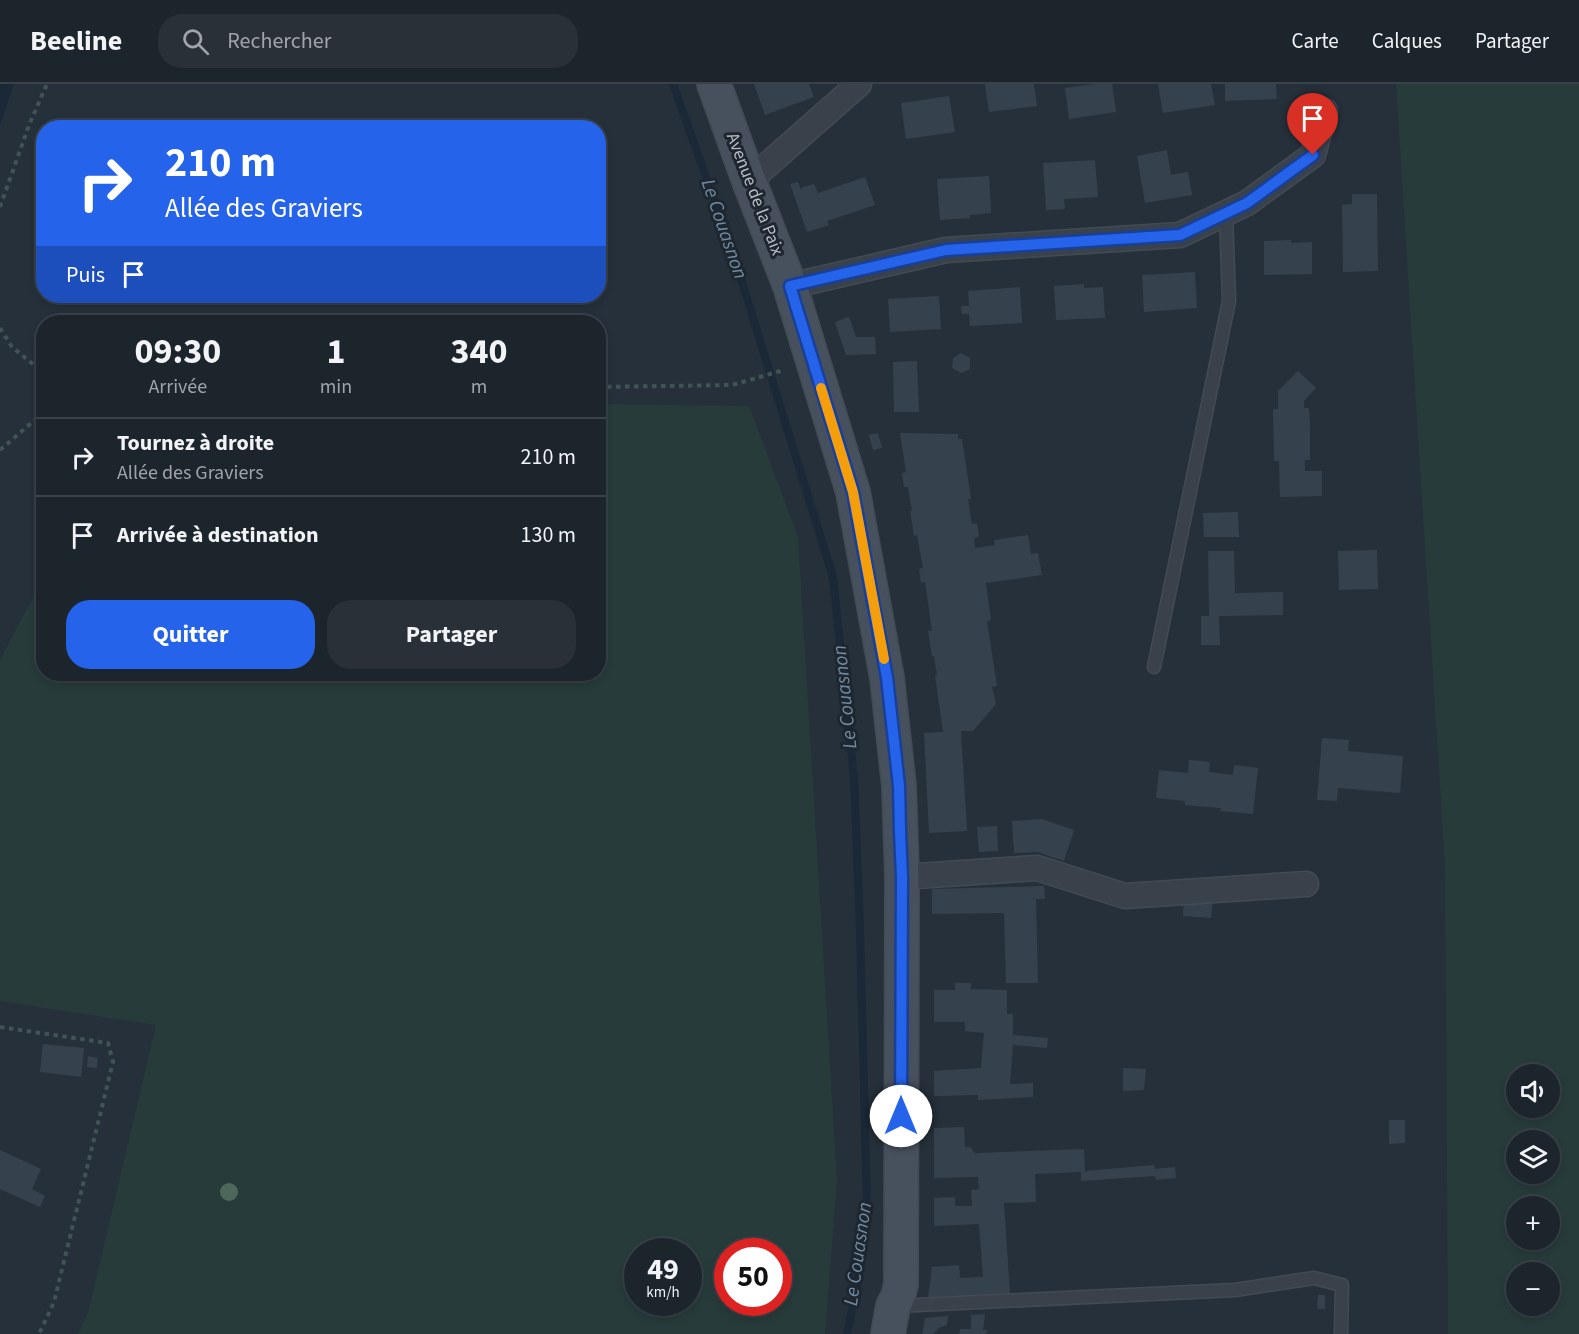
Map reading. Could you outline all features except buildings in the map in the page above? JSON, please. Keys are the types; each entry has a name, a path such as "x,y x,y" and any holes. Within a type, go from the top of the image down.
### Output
{"main road":[{"name":"Avenue de la Paix","path":"714,84 790,286 853,492 887,678 899,786 902,877 901,1284 891,1320"}],"street":[{"path":"749,181 859,84"},
{"path":"790,286 946,250 1180,235 1247,203 1313,155 1325,111"},
{"path":"902,877 1036,868 1125,896 1306,884"}],"lane":[{"path":"1154,667 1229,301 1226,213"},
{"path":"891,1320 1235,1290 1314,1278 1342,1285 1341,1334"}],"path":[{"path":"0,207 29,124 47,84"},
{"path":"0,328 12,347 36,366"},
{"path":"606,387 732,385 789,368"},
{"path":"0,450 36,419"},
{"path":"0,1027 108,1043 113,1062 54,1302 39,1334"}],"green space":[{"path":"1396,84 1579,84 1579,1334 1448,1334 1445,866"},
{"path":"606,404 749,406 798,537 837,1181 825,1334 78,1334 88,1313 156,1025 0,1001 0,660 36,591 36,681 606,681"}],"water":[{"path":"0,84 14,84 0,126"}],"waterway":[{"name":"Le Couasnon","path":"673,84 733,253 833,577 854,779 867,1208 858,1281 847,1334"}],"slow traffic":[{"path":"821,388 853,492 884,659"}],"route":[{"path":"901,1116 902,877 899,786 887,678 853,492 790,286 946,250 1180,235 1247,203 1313,155"}]}
